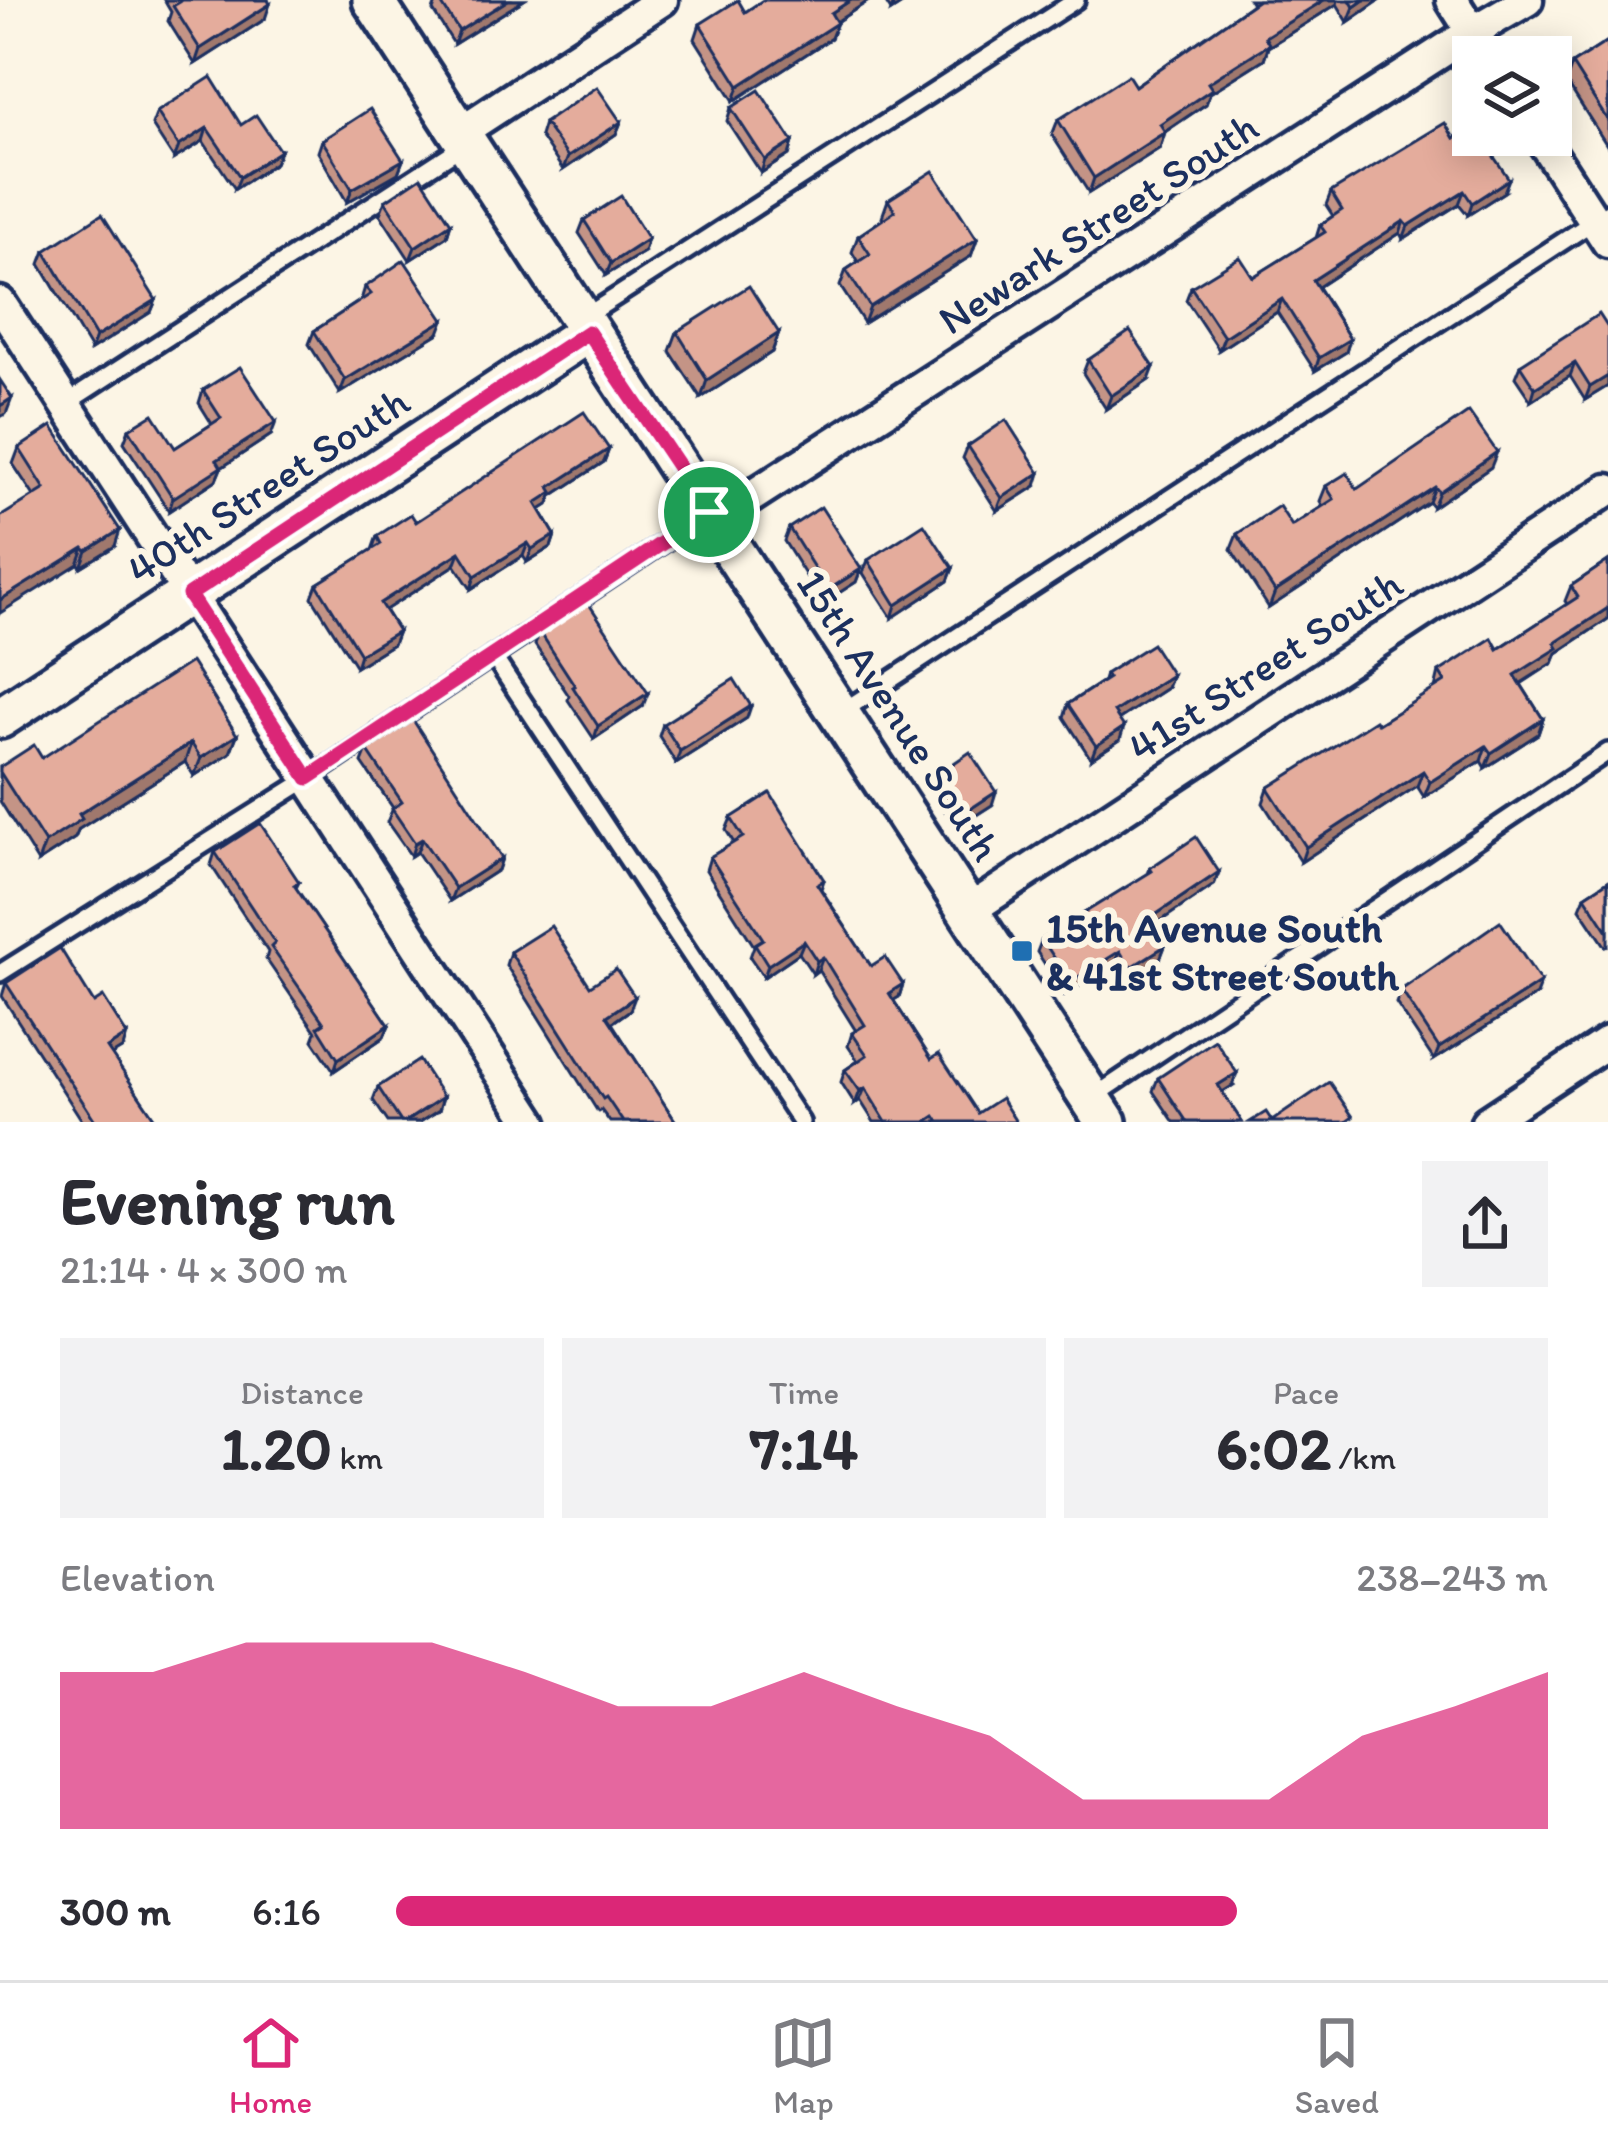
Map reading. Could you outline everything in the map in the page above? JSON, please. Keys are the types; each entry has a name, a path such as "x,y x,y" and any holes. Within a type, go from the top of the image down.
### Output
{"street":[{"name":"15th Avenue South","path":"374,0 1098,1111"},
{"path":"463,138 662,0"},
{"path":"1452,0 1475,36"},
{"name":"Newark Street South","path":"1489,36 1527,0"},
{"name":"Newark Street South","path":"712,516 1452,61"},
{"path":"1554,156 1604,225"},
{"path":"0,303 532,1122"},
{"name":"40th Street South","path":"0,718 584,326"},
{"name":"41st Street South","path":"968,910 1608,490"},
{"path":"1487,1122 1608,1042"}],"lane":[{"path":"584,326 1076,0"},
{"path":"65,404 463,138"},
{"path":"840,713 1604,225"},
{"path":"0,973 712,516"},
{"path":"493,656 801,1122"},
{"path":"1098,1111 1608,752"}],"building":[{"path":"179,0 268,0 270,4 200,49 173,6"},
{"path":"439,0 508,0 459,31"},
{"path":"738,0 745,12 763,0 851,0 831,13 837,23 739,86 700,24"},
{"path":"1258,0 1324,0 1265,37 1269,44 1208,83 1212,89 1160,124 1165,132 1094,178 1058,120 1128,75 1135,86"},
{"path":"1608,41 1608,121 1572,64"},
{"path":"211,77 241,125 256,115 280,151 240,177 207,128 179,146 157,112"},
{"path":"597,87 621,122 568,157 544,123"},
{"path":"759,90 793,142 765,160 731,108"},
{"path":"370,109 403,160 352,189 322,140"},
{"path":"1445,123 1452,135 1452,156 1493,156 1509,179 1472,203 1464,191 1408,226 1404,221 1313,280 1350,339 1319,358 1282,299 1224,337 1191,287 1240,257 1253,277 1325,232 1320,225 1342,210 1331,192"},
{"path":"933,171 977,239 870,307 846,270 870,254 858,236 895,211 888,200"},
{"path":"421,177 451,223 415,247 385,201"},
{"path":"621,196 648,239 611,263 584,220"},
{"path":"102,214 156,300 96,337 45,251"},
{"path":"404,260 444,320 345,380 314,331 371,294 365,287"},
{"path":"749,286 779,333 707,380 677,332"},
{"path":"1599,314 1608,328 1608,376 1590,387 1575,363 1535,388 1520,365"},
{"path":"1130,331 1154,367 1111,396 1088,360"},
{"path":"240,367 276,422 217,460 221,467 173,498 129,429 153,414 175,448 221,418 203,390"},
{"path":"0,380 12,398 0,406"},
{"path":"584,412 609,449 550,487 553,492 536,503 555,535 532,549 528,543 475,576 460,552 380,603 398,631 360,654 317,584 381,544 377,536 411,514 416,522"},
{"path":"1469,412 1497,452 1275,592 1237,534 1279,506 1292,526 1334,499 1326,486 1347,473 1357,489"},
{"path":"1006,420 1040,473 1002,498 968,446"},
{"path":"52,426 120,530 0,600 0,517 45,489 19,448"},
{"path":"821,507 861,569 828,590 789,528"},
{"path":"924,524 953,568 896,605 868,560"},
{"path":"1608,561 1608,608 1515,675 1543,719 1491,753 1486,746 1430,782 1423,771 1306,847 1268,788 1445,682 1439,672 1492,638 1498,649 1578,597 1571,586"},
{"path":"587,601 648,693 598,726 540,632"},
{"path":"1152,644 1172,675 1114,712 1124,727 1096,746 1068,704"},
{"path":"191,662 237,735 201,758 191,743 79,814 82,819 45,843 0,767 34,745 42,758"},
{"path":"734,679 751,706 680,751 663,724"},
{"path":"413,720 502,858 455,888 422,839 415,843 392,809 402,802 367,750"},
{"path":"970,752 996,792 961,815 935,776"},
{"path":"770,793 824,880 817,884 871,966 885,957 903,984 889,993 931,1059 939,1054 978,1113 1001,1098 1016,1122 939,1122 935,1116 926,1122 886,1122 865,1088 860,1091 845,1070 867,1055 852,1033 865,1025 823,957 817,961 804,941 768,965 755,944 763,939 710,857 743,837 731,818"},
{"path":"260,823 299,882 294,885 389,1025 338,1059 318,1027 324,1023 271,947 275,943 215,852"},
{"path":"1196,837 1219,872 1148,920 1165,946 1130,968 1120,951 1070,982 1042,939 1152,871"},
{"path":"1608,881 1608,931 1585,896"},
{"path":"1500,921 1541,982 1439,1048 1401,990"},
{"path":"551,926 590,986 616,969 635,997 607,1016 676,1122 623,1122 603,1099 510,952"},
{"path":"60,948 94,1003 103,997 127,1035 107,1048 157,1122 96,1122 6,983"},
{"path":"1215,1040 1237,1073 1218,1085 1242,1122 1187,1122 1158,1078"},
{"path":"419,1060 443,1097 401,1122 378,1087"},
{"path":"1329,1082 1353,1117 1346,1122 1250,1122 1266,1112 1272,1121"}],"place":[{"name":"15th Avenue South & 41st Street South","path":"1022,951"}],"route":[{"path":"588,332 709,512 308,778 189,595 588,332"}]}
